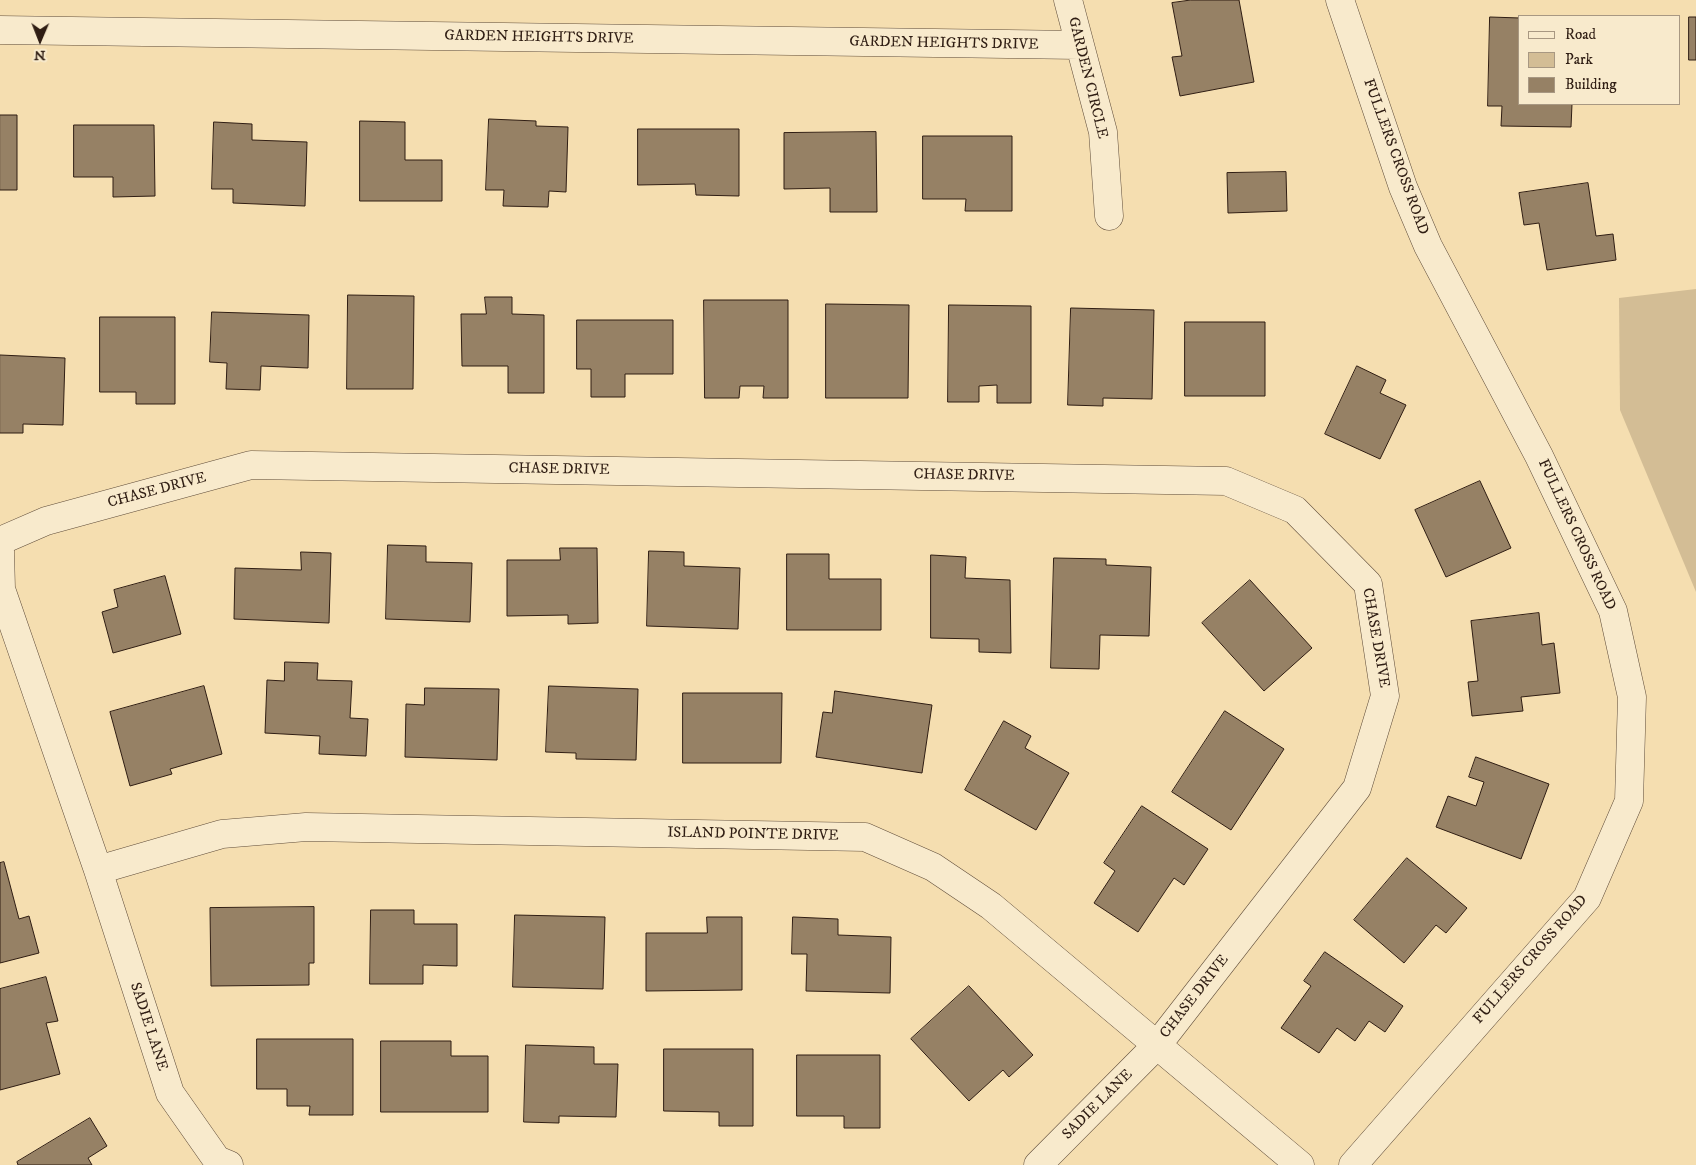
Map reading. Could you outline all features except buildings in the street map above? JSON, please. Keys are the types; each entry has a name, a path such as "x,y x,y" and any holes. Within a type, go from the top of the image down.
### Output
{"street":[{"name":"GARDEN CIRCLE","path":"1068,0 1103,132 1109,216"},
{"name":"FULLERS CROSS ROAD","path":"1340,0 1403,187 1428,246 1539,456 1613,611 1632,697 1628,801 1587,898 1353,1165"},
{"name":"GARDEN HEIGHTS DRIVE","path":"0,30 1079,46"},
{"name":"CHASE DRIVE","path":"0,541 46,521 251,465 1226,481 1295,510 1368,584 1385,696 1357,788 1158,1044"},
{"path":"0,551 1,589 98,870"},
{"name":"ISLAND POINTE DRIVE","path":"98,870 222,834 306,827 865,837 933,867 992,906 1300,1165"},
{"name":"SADIE LANE","path":"98,870 170,1093 217,1160 229,1165"},
{"name":"SADIE LANE","path":"1038,1165 1158,1044"}],"green space":[{"path":"1696,289 1696,592 1620,410 1619,298"}]}
